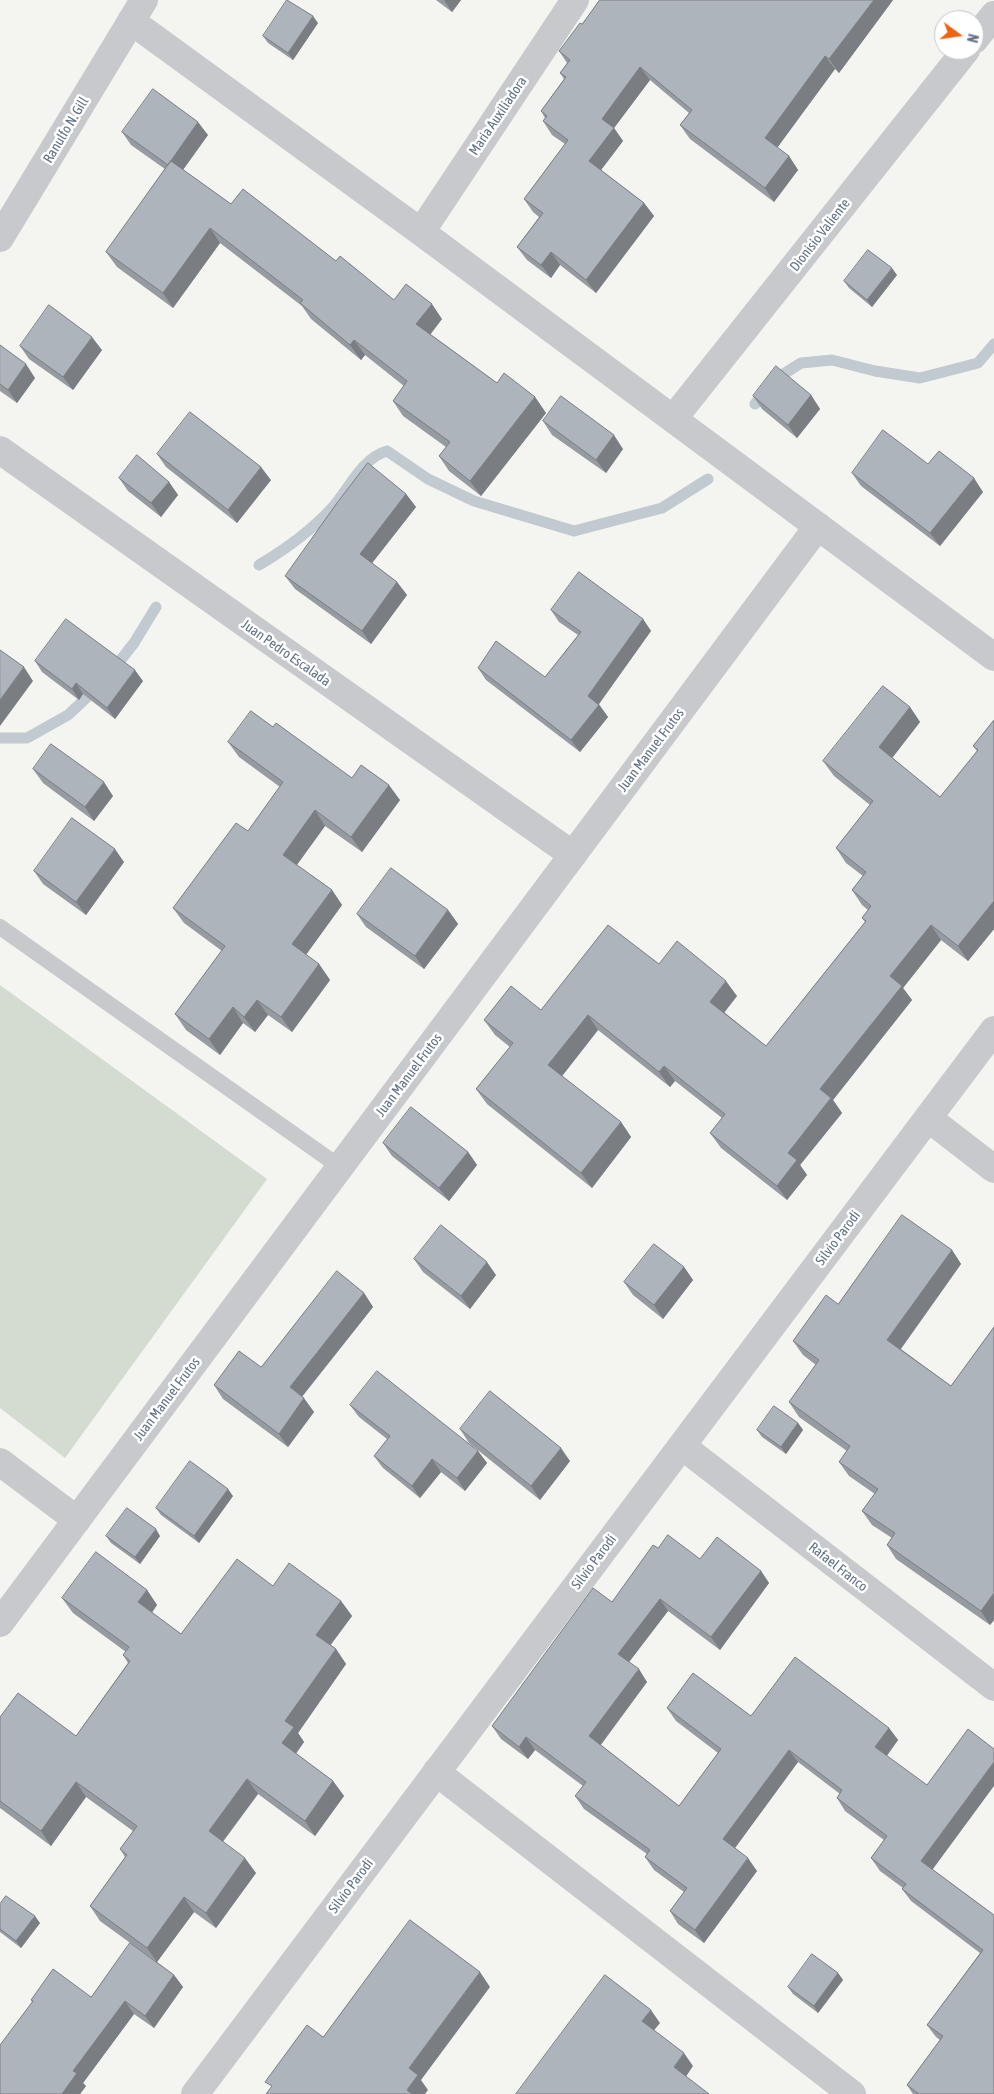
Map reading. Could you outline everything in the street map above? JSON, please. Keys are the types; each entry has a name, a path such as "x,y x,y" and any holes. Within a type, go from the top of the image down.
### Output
{"street":[{"name":"Maria Auxiliadora","path":"421,232 575,0"},
{"path":"138,11 421,232 994,657"},
{"name":"Ranulfo N. Gill","path":"0,238 138,11"},
{"path":"984,28 994,15"},
{"name":"Dionisio Valiente","path":"673,419 958,60"},
{"name":"Juan Pedro Escalada","path":"0,450 573,855"},
{"name":"Juan Manuel Frutos","path":"0,1623 818,526"},
{"name":"Silvio Parodi","path":"195,2094 994,1030"},
{"path":"928,1118 994,1169"},
{"name":"Rafael Franco","path":"682,1446 994,1687"},
{"path":"0,1462 77,1520"},
{"path":"436,1772 852,2094"}],"lane":[{"path":"0,927 340,1167"}],"shaded area":[{"path":"0,985 267,1179 65,1458 0,1408"}],"building":[{"path":"287,0 313,16 288,53 263,36"},
{"path":"600,0 874,0 829,59 825,56 765,138 789,156 765,188 680,125 692,110 640,67 602,119 614,128 589,161 644,203 586,280 551,252 541,265 517,247 543,213 524,199 568,140 543,121 547,116 541,111 566,77 560,73 570,60 559,51"},
{"path":"153,89 198,122 168,165 122,132"},
{"path":"171,161 231,204 243,189 336,261 340,256 394,300 406,284 432,304 416,324 497,383 504,373 535,397 470,481 439,456 450,442 393,401 407,381 354,340 350,345 300,303 303,300 210,228 163,293 106,252"},
{"path":"868,250 892,268 867,300 844,281"},
{"path":"49,305 92,337 63,377 20,346"},
{"path":"0,345 26,364 8,390 0,384"},
{"path":"776,366 811,395 788,425 753,396"},
{"path":"561,396 614,435 596,460 543,421"},
{"path":"190,412 261,467 228,510 157,454"},
{"path":"883,430 928,464 939,451 974,478 930,533 852,473"},
{"path":"137,455 169,482 151,503 119,478"},
{"path":"368,463 406,494 360,554 397,582 362,631 285,576"},
{"path":"579,572 643,619 588,696 599,705 571,740 478,668 496,641 545,677 581,632 551,610"},
{"path":"66,619 135,670 107,708 76,683 72,689 35,661"},
{"path":"0,650 24,667 0,700"},
{"path":"883,686 910,707 879,747 940,797 978,750 973,746 994,720 994,901 958,946 931,925 890,976 902,986 820,1089 831,1098 788,1153 797,1160 777,1186 710,1133 725,1114 664,1066 659,1072 588,1015 548,1065 621,1122 581,1173 476,1089 513,1043 484,1020 511,986 541,1010 608,925 659,964 677,941 726,981 710,1002 766,1046 866,921 862,918 871,906 852,890 866,872 836,848 873,801 823,761"},
{"path":"251,711 273,727 276,723 352,778 361,765 389,785 351,837 315,810 283,855 332,890 292,944 319,964 281,1017 257,1000 244,1017 233,1007 209,1039 175,1014 225,946 173,908 236,823 248,831 283,782 228,742"},
{"path":"51,744 104,782 85,807 33,769"},
{"path":"72,818 115,849 76,902 34,871"},
{"path":"391,868 448,910 415,956 357,914"},
{"path":"411,1107 468,1152 439,1188 383,1143"},
{"path":"902,1215 952,1250 887,1340 951,1386 994,1327 994,1593 981,1611 887,1545 895,1533 862,1511 878,1489 839,1462 850,1446 789,1402 819,1360 793,1341 826,1295 838,1304"},
{"path":"441,1225 487,1262 461,1296 414,1259"},
{"path":"654,1244 684,1267 654,1305 624,1282"},
{"path":"337,1271 364,1293 290,1387 304,1398 279,1434 214,1385 239,1351 261,1367"},
{"path":"377,1371 478,1451 457,1478 432,1459 412,1486 374,1456 390,1436 350,1405"},
{"path":"490,1391 561,1448 531,1486 460,1429"},
{"path":"774,1406 798,1423 781,1447 757,1430"},
{"path":"190,1461 228,1489 194,1536 156,1508"},
{"path":"127,1508 156,1529 135,1557 106,1536"},
{"path":"668,1535 700,1559 717,1537 761,1571 711,1637 660,1599 618,1654 639,1669 589,1736 679,1806 721,1749 667,1708 693,1673 751,1716 795,1657 889,1728 875,1747 927,1785 968,1729 994,1749 994,1762 921,1861 994,1915 994,2094 919,2094 907,2085 943,2036 927,2025 983,1950 902,1889 906,1884 871,1858 887,1836 837,1798 842,1790 789,1750 723,1839 748,1858 695,1930 670,1911 687,1888 645,1857 650,1850 575,1796 586,1782 526,1737 519,1747 492,1726 593,1588 612,1602 653,1545 658,1548"},
{"path":"96,1552 147,1590 138,1602 181,1634 237,1559 273,1586 289,1563 341,1601 316,1635 336,1649 285,1721 294,1727 282,1743 333,1781 305,1821 247,1779 209,1831 245,1858 206,1913 184,1897 147,1948 90,1906 127,1855 120,1849 137,1826 76,1782 41,1831 0,1801 0,1717 18,1693 76,1736 130,1661 123,1655 129,1647 62,1598"},
{"path":"6,1896 35,1916 16,1941 0,1929 0,1904"},
{"path":"410,1920 480,1972 409,2068 418,2075 407,2090 412,2094 266,2094 272,2086 265,2082 307,2025 323,2037"},
{"path":"130,1943 174,1975 145,2016 125,2001 73,2071 77,2073 62,2094 0,2094 0,2045 33,2001 31,2000 53,1969 91,1997"},
{"path":"812,1954 838,1973 814,2006 788,1987"},
{"path":"605,1975 651,2010 642,2021 684,2053 674,2067 709,2094 516,2094"}],"waterway":[{"path":"755,404 774,380 801,363 832,360 875,371 920,378 978,363 994,344"},
{"path":"259,565 288,546 316,524 332,508 363,467 370,460 387,451 428,479 474,501 574,531 662,508 708,479"},
{"path":"112,671 134,643 156,607"},
{"path":"0,738 27,738 68,715 98,687"}]}
